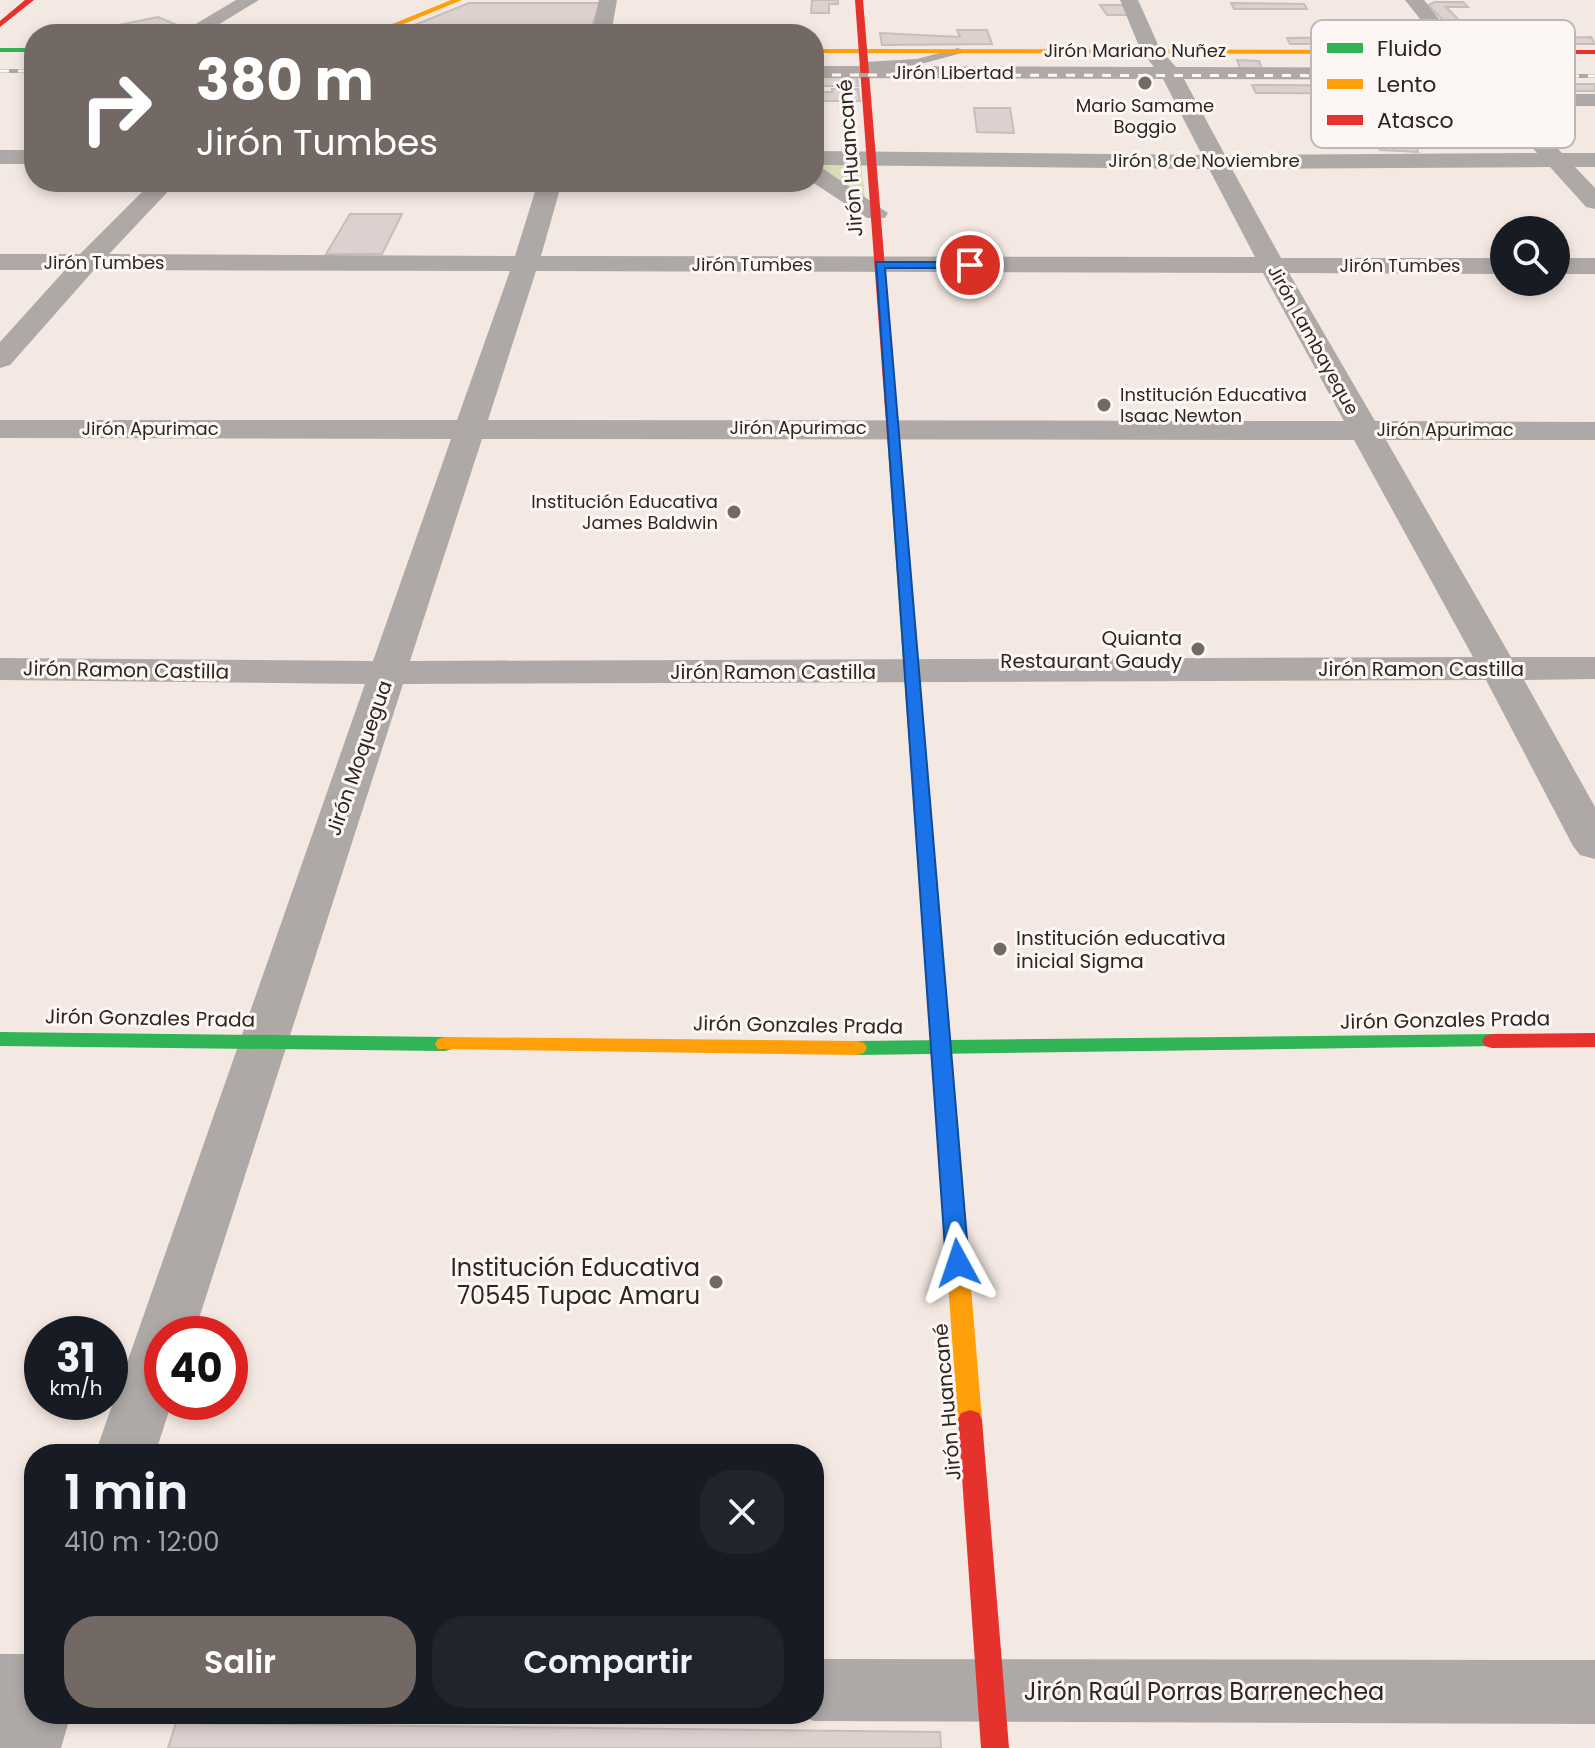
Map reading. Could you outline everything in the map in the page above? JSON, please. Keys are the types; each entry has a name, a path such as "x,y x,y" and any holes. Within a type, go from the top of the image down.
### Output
{"street":[{"path":"0,25 30,0"},
{"path":"207,24 250,0"},
{"path":"397,24 458,0"},
{"path":"603,24 608,0"},
{"name":"Jirón Huancané","path":"859,0 994,1720"},
{"name":"Jirón Lambayeque","path":"1129,0 1272,266 1595,846"},
{"path":"1414,0 1430,20"},
{"path":"0,50 24,50"},
{"name":"Jirón Mariano Nuñez","path":"824,54 864,66 958,51 1164,67 1311,59"},
{"name":"Jirón Libertad","path":"824,71 864,66 1164,67"},
{"path":"1164,67 1311,70"},
{"path":"1545,148 1595,202"},
{"path":"0,157 24,157"},
{"name":"Jirón 8 de Noviembre","path":"824,158 1218,162 1595,160"},
{"path":"824,179 876,213"},
{"path":"0,359 155,192"},
{"name":"Jirón Moquegua","path":"171,1316 547,192"},
{"name":"Jirón Tumbes","path":"0,262 1490,266"},
{"path":"1570,266 1595,266"},
{"name":"Jirón Apurimac","path":"0,429 1595,431"},
{"name":"Jirón Ramon Castilla","path":"0,669 388,673 1595,668"},
{"name":"Jirón Gonzales Prada","path":"0,1039 940,1049 1595,1040"},
{"path":"128,1444 144,1397"},
{"path":"0,1685 24,1685"},
{"name":"Jirón Raúl Porras Barrenechea","path":"824,1692 994,1720 1595,1692"},
{"path":"26,1748 34,1724"}],"green space":[{"path":"861,163 865,197 824,173 824,166"}],"building":[{"path":"812,0 838,0 838,4 829,4 829,13 811,13"},
{"path":"1463,2 1468,7 1446,7 1459,20 1443,20 1428,5"},
{"path":"469,3 601,3 592,24 417,24"},
{"path":"1231,3 1304,4 1307,9 1234,9"},
{"path":"1100,5 1124,5 1132,15 1107,15"},
{"path":"158,17 175,24 124,24"},
{"path":"957,30 987,30 992,44 882,45 880,33 960,37"},
{"path":"1575,37 1591,37 1595,44 1575,44"},
{"path":"1287,38 1311,38 1311,44 1290,44"},
{"path":"1237,60 1259,61 1262,69 1240,68"},
{"path":"824,76 857,76 858,86 824,86"},
{"path":"1575,84 1595,84 1595,91 1575,91"},
{"path":"1252,85 1311,85 1311,93 1256,93"},
{"path":"832,89 858,89 860,101 824,101 824,92 832,92"},
{"path":"974,108 1010,108 1014,133 977,132"},
{"path":"1417,148 1418,152 1380,150"},
{"path":"350,214 402,214 382,254 326,254"},
{"path":"176,1724 261,1724 940,1732 941,1748 168,1748"}],"railway":[{"path":"0,71 24,71"},
{"path":"824,75 1311,76"},
{"path":"1575,76 1595,76"}],"traffic: fast":[{"path":"0,50 24,50"},
{"path":"894,450 938,1009"},
{"path":"0,1039 445,1044"},
{"path":"857,1048 1492,1041"}],"traffic: slow":[{"path":"397,24 458,0"},
{"path":"824,51 1311,52"},
{"path":"938,1009 970,1420"},
{"path":"445,1044 857,1048"}],"traffic: jam":[{"path":"0,25 30,0"},
{"path":"859,0 894,450"},
{"path":"1575,52 1595,52"},
{"path":"1492,1041 1595,1040"},
{"path":"970,1420 995,1748"}],"place":[{"name":"Mario Samame Boggio","path":"1145,83"},
{"name":"Institución Educativa Isaac Newton","path":"1104,405"},
{"name":"Institución Educativa James Baldwin","path":"734,512"},
{"name":"Quianta Restaurant Gaudy","path":"1198,649"},
{"name":"Institución educativa inicial Sigma","path":"1000,949"},
{"name":"Institución Educativa 70545 Tupac Amaru","path":"716,1282"}],"route":[{"path":"958,1263 880,265 970,265"}]}
